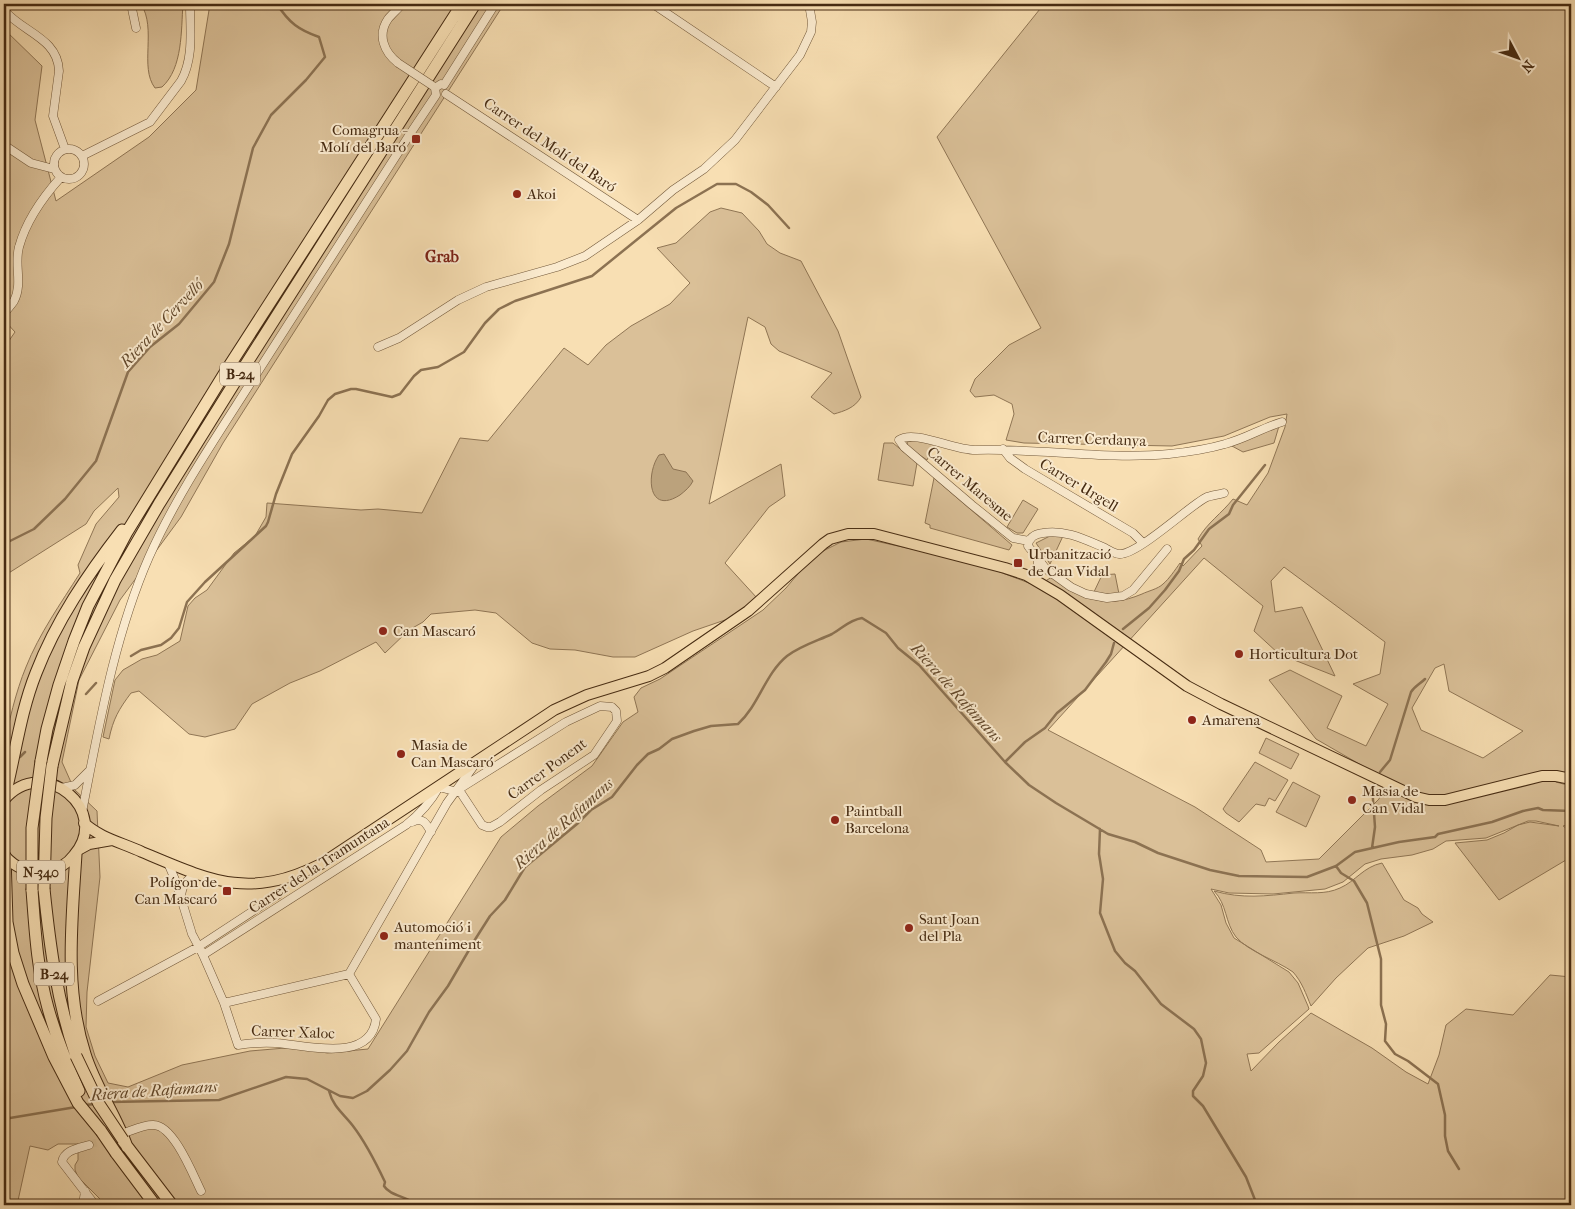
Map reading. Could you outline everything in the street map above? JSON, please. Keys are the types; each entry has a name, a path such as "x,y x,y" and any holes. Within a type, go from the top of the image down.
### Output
{"highway":[{"name":"B-24","path":"155,1205 116,1153 59,1056 47,1006 37,954 32,890 32,828 47,730 59,685 88,606 127,532 226,371 462,4"},
{"name":"B-24","path":"172,1205 99,1104 61,1011 50,953 44,889 46,818 52,766 72,681 84,647 115,580 159,504 475,4"},
{"path":"4,799 25,705 44,654 71,603 108,548 158,483"},
{"path":"77,852 71,934 71,976 80,1055"},
{"path":"4,856 6,912 14,953 23,984 59,1056"}],"main road":[{"path":"84,823 112,840 218,881 246,884 278,881 304,872 321,864 536,721 587,695 649,676 666,668 748,612 823,544 837,537 858,533 889,537 1006,568 1039,582 1199,692 1416,797 1429,800 1445,800 1549,775 1571,779"},
{"path":"4,799 15,789 28,783 42,782 62,788"},
{"name":"N-340","path":"4,856 21,868 41,872 60,867 77,852 83,840 84,823 82,812 76,800 62,788"},
{"path":"77,852 94,843 112,840"}],"street":[{"path":"131,4 136,28"},
{"path":"82,156 150,122 181,81 189,58 190,4"},
{"path":"402,4 388,18 382,34 386,51 398,63 437,88"},
{"name":"N-340","path":"82,812 89,771 124,627 141,577 166,522 222,428 437,88 495,4"},
{"path":"653,4 776,87"},
{"path":"378,347 399,338 458,300 486,286 557,267 585,256 638,220 673,190 704,169 724,152 749,124 800,55 808,41 812,22 809,4"},
{"path":"4,10 16,22 46,42 54,52 59,64 59,72 53,116 65,149"},
{"name":"Carrer del Molí del Baró","path":"437,88 442,97 446,94 638,220"},
{"path":"4,145 31,163 54,169 61,177 70,179 79,174 84,166 82,156 75,150 65,149 56,154 54,169"},
{"path":"4,313 14,301 17,289 18,247 34,212 61,177"},
{"name":"Carrer Cerdanya","path":"899,440 903,437 916,437 962,449 1169,454 1225,444 1282,422"},
{"name":"Carrer Maresme","path":"899,440 904,447 1013,538 1029,541"},
{"name":"Carrer Urgell","path":"1003,449 1010,458 1025,469 1133,533 1143,543"},
{"path":"1167,549 1133,590 1116,598 1101,598 1071,587 1038,561 1028,546 1029,541 1036,534 1051,531 1083,538 1119,554 1131,551 1191,507 1208,497 1224,493"},
{"path":"1038,561 1039,582"},
{"path":"1039,582 1049,571"},
{"name":"Carrer Ponent","path":"600,706 612,707 616,711 617,721 594,756 541,790 491,827 487,828 482,825 461,794 456,791 566,722 600,706"},
{"name":"Carrer Ponent","path":"349,974 431,832 456,791 479,759"},
{"path":"62,788 75,785 89,771"},
{"path":"438,787 456,791"},
{"name":"Carrer del la Tramuntana","path":"203,955 406,826 422,811 438,787"},
{"path":"406,826 418,820 423,820 431,832"},
{"name":"Carrer Xaloc","path":"168,863 192,934 224,1003 238,1045 256,1042 275,1042 324,1048 354,1047 367,1039 372,1033 376,1019 349,974"},
{"path":"181,900 182,888 185,882 196,874"},
{"path":"98,1001 198,947 279,894"},
{"path":"224,1003 349,974"},
{"path":"124,1138 153,1124 164,1128 175,1141 201,1191"},
{"path":"89,1145 67,1153 63,1157 62,1162 95,1205"},
{"path":"82,1205 85,1191"}],"shaded area":[{"path":"141,4 183,4 180,48 174,70 162,87 155,88 150,79 148,70 148,25 146,14"},
{"path":"210,4 504,4 223,443 181,517 120,600 79,680 62,762 74,789 97,811 100,877 87,992 86,1027 95,1056 108,1083 128,1087 182,1065 250,1051 297,1047 327,1053 368,1049 501,837 538,806 592,766 623,722 638,712 634,697 641,688 660,679 763,610 803,568 823,551 841,542 866,539 976,563 1037,586 1052,577 1084,596 1105,601 1116,601 1128,599 1161,586 1180,563 1183,566 1202,546 1198,539 1210,523 1233,499 1247,505 1268,473 1285,427 1287,414 1270,417 1224,436 1172,446 1024,443 1006,440 1014,414 1012,404 994,395 975,397 970,391 975,379 1009,345 1041,328 937,137 1044,4 1571,4 1571,765 1556,782 1571,786 1571,824 1563,826 1566,828 1571,826 1571,857 1499,900 1455,843 1487,840 1518,825 1486,838 1446,841 1433,849 1412,855 1381,859 1365,864 1343,882 1325,889 1273,894 1229,893 1211,889 1221,905 1226,923 1234,938 1289,972 1298,983 1309,1009 1259,1053 1247,1054 1251,1071 1311,1013 1372,1048 1406,1072 1428,1084 1439,1055 1446,1025 1466,1009 1513,1015 1550,975 1571,977 1571,1205 106,1205 78,1177 75,1165 78,1160 78,1144 58,1144 48,1150 30,1146 17,1205 4,1205 4,749 10,718 22,676 31,655 80,573 78,565 96,524 119,497 118,488 94,511 86,524 4,576 4,348 15,332 4,320 4,29 42,66 35,120 56,201 149,137 196,90","holes":["1204,558 1263,606 1254,631 1279,654 1335,676 1302,607 1275,612 1271,581 1284,567 1385,642 1380,674 1353,684 1388,704 1366,746 1327,728 1342,696 1290,670 1269,680 1316,739 1387,780 1379,799 1319,859 1266,862 1261,850 1195,807 1048,730","1444,664 1449,691 1523,731 1483,758 1421,730 1412,708 1435,668","1528,821 1536,821 1559,826 1530,822 1518,825"]},
{"path":"721,208 742,213 759,231 767,244 780,253 801,261 838,331 861,397 852,406 834,414 811,397 832,373 779,351 771,344 765,327 748,317 709,504 781,464 785,496 769,507 725,563 757,598 728,619 693,631 635,657 613,657 575,650 550,649 532,643 496,613 475,610 431,614 423,622 409,630 385,653 376,642 320,671 290,683 252,704 235,729 205,737 189,734 139,691 131,693 123,704 117,714 109,739 103,737 115,680 123,670 142,659 157,655 180,641 188,606 195,598 207,590 234,553 255,536 266,517 267,503 422,513 460,438 488,441 564,348 588,365 606,345 631,326 670,304 690,283 657,248 676,243 710,212"},
{"path":"1279,426 1274,443 1243,452 1232,446"},
{"path":"915,440 935,444 927,460 908,447 907,442"},
{"path":"884,443 893,443 917,463 913,486 878,480"},
{"path":"664,454 673,469 686,472 693,481 680,495 669,500 661,500 655,496 651,481 655,463 659,455"},
{"path":"934,478 1012,545 1009,550 930,528 930,525 925,523"},
{"path":"1023,500 1038,509 1023,533 1017,533 1007,527"},
{"path":"1052,535 1063,536 1050,564 1036,543"},
{"path":"1115,574 1119,594 1093,594 1102,575"},
{"path":"1266,738 1299,754 1291,769 1259,753"},
{"path":"1255,762 1288,780 1275,801 1269,798 1265,806 1256,804 1239,822 1223,809"},
{"path":"1293,782 1320,796 1306,827 1276,812"},
{"path":"1382,863 1404,900 1418,908 1422,914 1433,922 1404,936 1368,948 1336,978 1311,1006 1293,972 1255,952 1236,937 1232,932 1221,902 1214,891 1224,894 1254,896 1329,892 1346,885 1365,871"}],"waterway":[{"name":"Riera de Cervelló","path":"4,544 34,529 65,499 96,461 128,372 150,347 179,324 214,282 229,244 253,148 271,115 306,80 325,57 319,37 295,25 277,4"},
{"path":"131,656 141,650 161,645 171,638 179,628 187,602 205,582 266,526 292,454 328,400 335,394 351,389 392,397 400,394 421,370 438,367 464,352 485,323 499,309 515,301 592,276 676,208 717,184 736,184 751,192 768,205 789,228"},
{"path":"1123,629 1149,608 1165,590 1179,571 1184,559 1194,550 1209,529 1229,514 1233,505 1265,465"},
{"name":"Riera de Rafamans","path":"109,1102 219,1100 286,1077 307,1079 340,1096 353,1098 367,1091 407,1051 429,1012 448,986 490,916 505,900 525,867 591,810 612,797 648,754 659,749 672,739 694,731 711,726 738,724 751,708 779,663 787,656 803,646 832,634 850,622 862,618 886,633 898,648 919,665 1005,762 1029,785 1108,834 1210,870 1239,876 1307,877 1336,866 1355,852 1399,842 1435,837 1438,834 1492,822 1538,808 1543,810 1571,811"},
{"path":"1006,761 1025,742 1045,728 1057,713 1085,690 1111,654 1114,643"},
{"path":"1380,772 1390,760 1411,692 1425,679"},
{"path":"86,694 96,683"},
{"path":"20,757 25,752"},
{"path":"1372,786 1375,827 1372,848"},
{"path":"1100,829 1099,854 1103,879 1100,913 1115,951 1135,971 1161,1004 1194,1029 1201,1039 1206,1063 1203,1076 1193,1091 1193,1096 1203,1106 1246,1177 1257,1205"},
{"path":"1336,866 1341,873 1354,881 1367,903 1381,959 1381,1005 1386,1024 1385,1041 1395,1054 1408,1061 1438,1084 1445,1115 1445,1136 1448,1151 1459,1169"},
{"path":"329,1091 336,1106 353,1126 366,1146 385,1182 384,1186 390,1192 417,1205"},
{"name":"Riera de Rafamans","path":"84,1105 96,1104"},
{"name":"Riera de Rafamans","path":"4,1119 76,1107"}],"tunnel":[{"path":"89,1145 122,1134"}],"place":[{"name":"Comagrua - Molí del Baró","path":"416,139"},
{"name":"Akoi","path":"517,194"},
{"name":"Urbanització de Can Vidal","path":"1018,563"},
{"name":"Can Mascaró","path":"383,631"},
{"name":"Horticultura Dot","path":"1239,654"},
{"name":"Amarena","path":"1192,720"},
{"name":"Masia de Can Mascaró","path":"401,754"},
{"name":"Masia de Can Vidal","path":"1352,800"},
{"name":"Paintball Barcelona","path":"835,820"},
{"name":"Polígon de Can Mascaró","path":"227,891"},
{"name":"Sant Joan del Pla","path":"909,928"},
{"name":"Automoció i manteniment","path":"384,936"}],"district":[{"name":"Grab","path":"442,256"}]}
